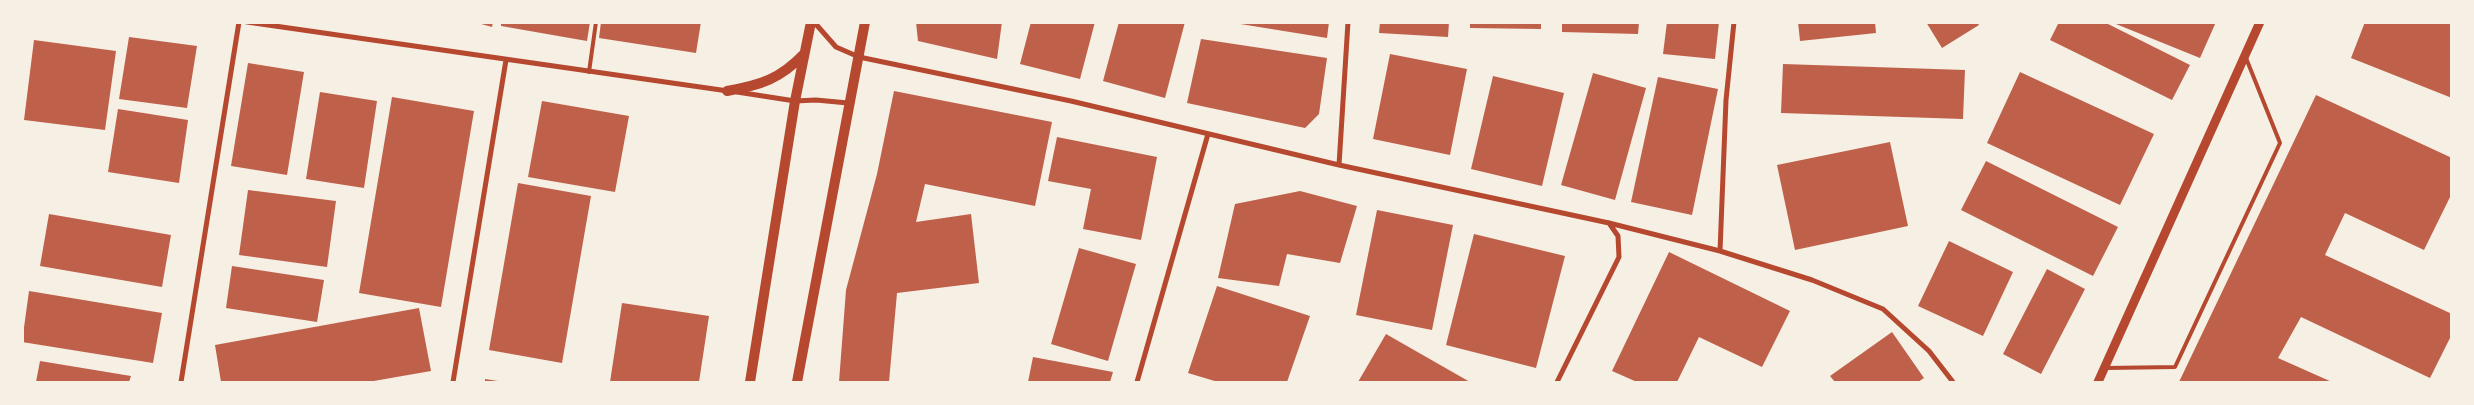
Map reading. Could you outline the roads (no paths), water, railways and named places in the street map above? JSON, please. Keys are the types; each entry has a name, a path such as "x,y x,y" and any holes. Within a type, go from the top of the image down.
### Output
{"main road":[{"path":"750,382 795,101 813,22"},
{"path":"797,382 848,103 865,22"},
{"path":"727,91 771,80 790,69 805,53"}],"street":[{"path":"181,382 238,22"},
{"path":"247,22 795,101 816,100 848,103"},
{"path":"813,22 836,47 859,57 1071,101 1338,165 1609,223 1720,250 1812,280 1883,309 1929,351 1953,382"},
{"path":"1338,165 1348,22"},
{"path":"1720,250 1726,100 1734,22"},
{"path":"2098,382 2260,22"},
{"path":"453,382 506,60"},
{"path":"1137,382 1208,134"},
{"path":"1557,382 1619,257 1618,236 1609,223"}],"lane":[{"path":"589,72 596,22"},
{"path":"2103,368 2175,367 2280,143 2245,56"}]}
